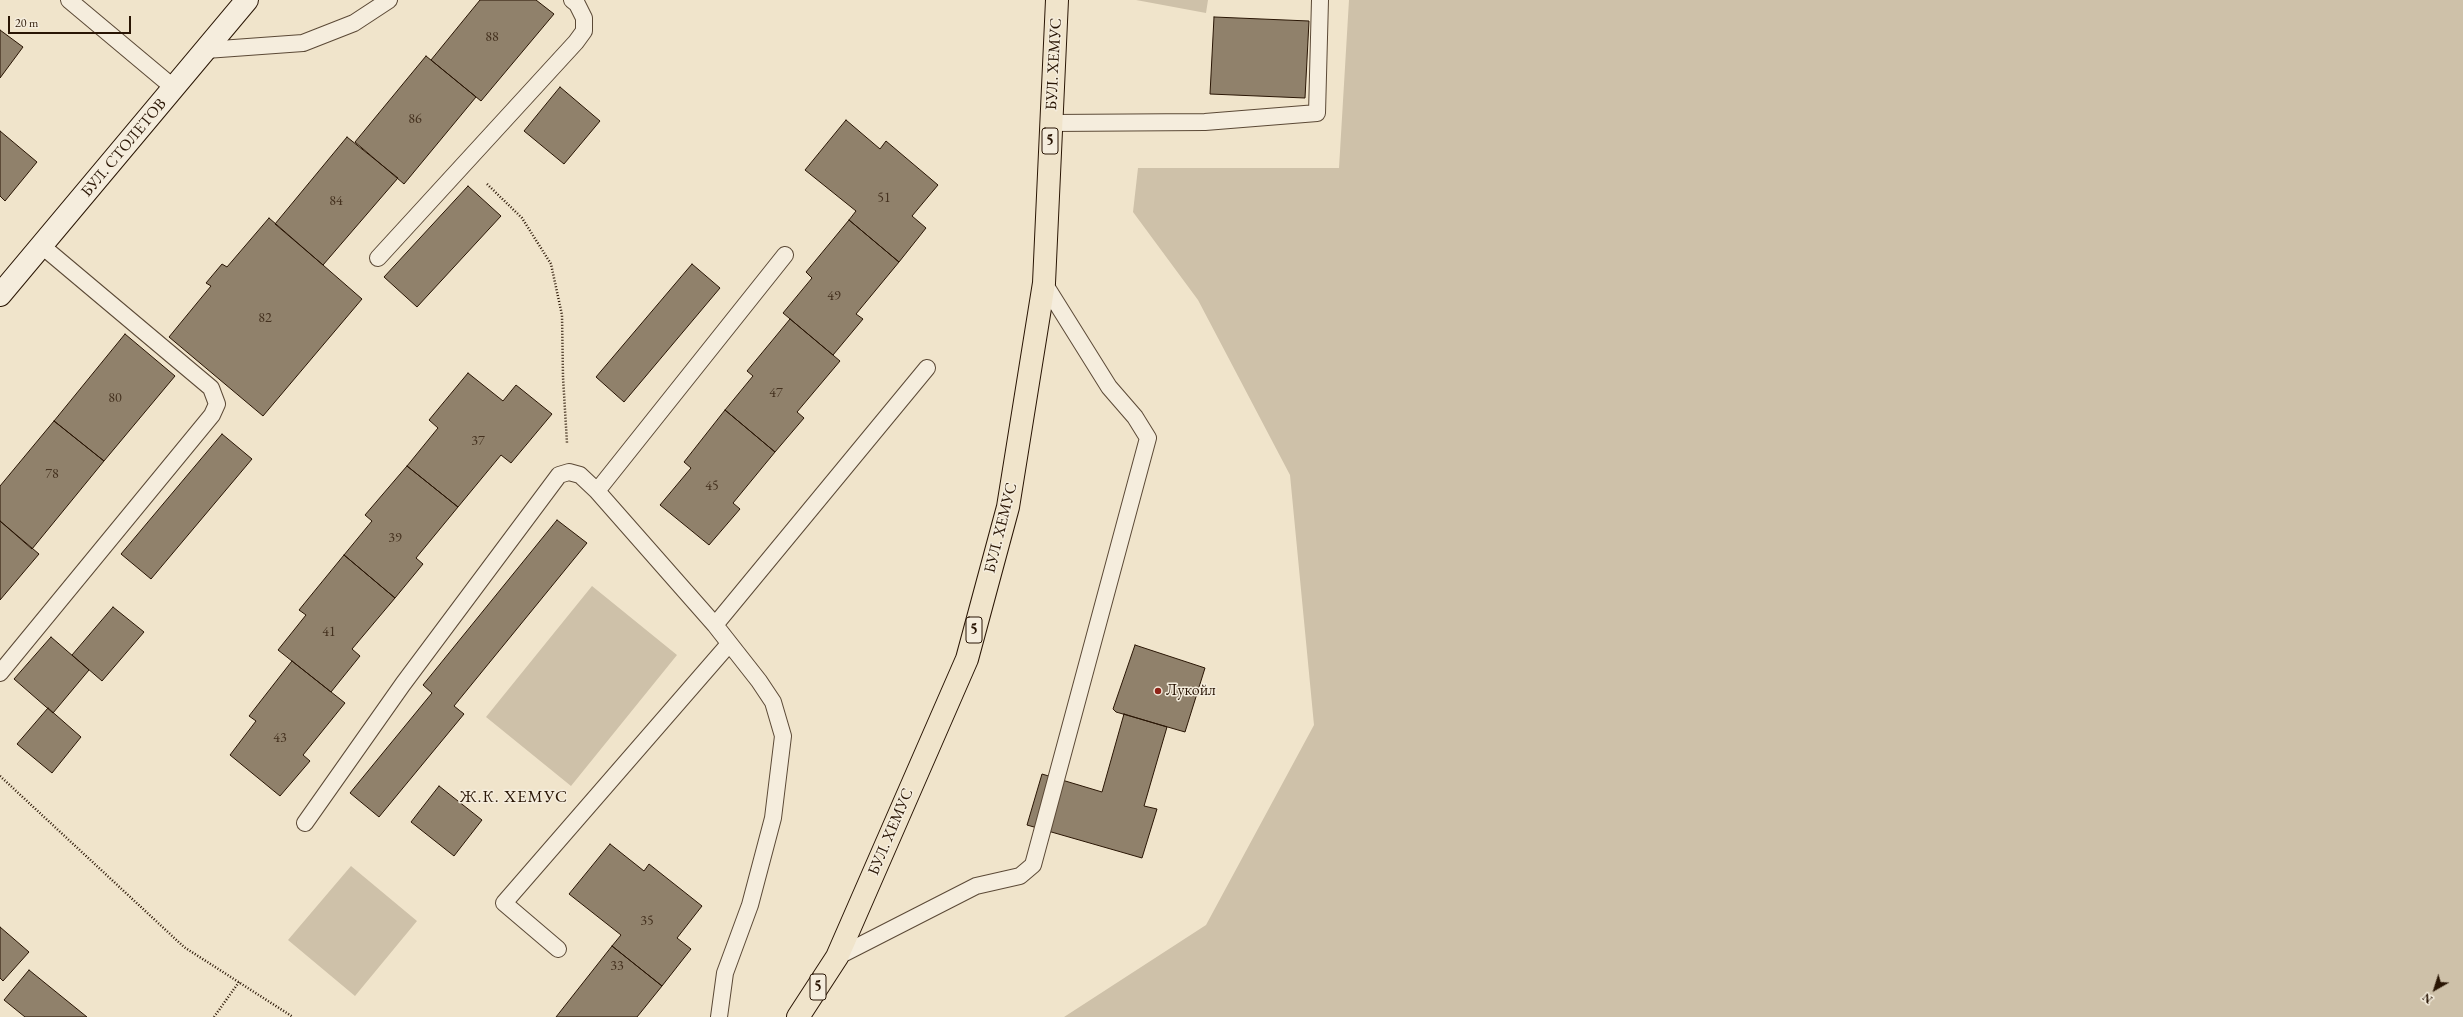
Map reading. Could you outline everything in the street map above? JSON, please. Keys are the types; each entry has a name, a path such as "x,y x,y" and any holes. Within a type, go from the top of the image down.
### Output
{"main road":[{"name":"БУЛ. СТОЛЕТОВ","path":"0,295 247,0"},
{"name":"БУЛ. ХЕМУС","path":"798,1017 837,957 966,659 1008,507 1044,283 1057,0"}],"lane":[{"path":"69,0 174,88"},
{"path":"206,50 303,43 354,23 389,0"},
{"path":"378,258 584,31 584,18 577,4 572,0"},
{"path":"1051,123 1205,122 1317,113 1320,0"},
{"path":"0,673 212,415 217,404 211,388 42,246"},
{"path":"597,491 785,255"},
{"path":"837,957 976,886 1020,876 1032,865 1148,438 1135,417 1109,387 1044,283"},
{"path":"715,625 927,368"},
{"path":"305,823 404,684 559,475 569,472 580,475 597,491 715,625 773,702 782,736 773,818 750,905 725,973 718,1017"},
{"path":"558,949 504,902 729,644"}],"path":[{"path":"464,164 522,218 550,264 562,315 563,377 569,472"},
{"path":"0,776 184,947 293,1017"},
{"path":"214,1017 238,982"}],"shaded area":[{"path":"1136,0 1208,0 1206,13"},
{"path":"1349,0 2463,0 2463,1017 1064,1017 1206,925 1314,725 1290,475 1198,300 1133,212 1138,168 1339,168"},
{"path":"592,586 677,655 571,786 486,717"},
{"path":"351,866 417,921 355,996 288,940"}],"building":[{"path":"480,0 536,0 554,14 481,101 431,60"},
{"path":"1214,17 1309,21 1305,98 1210,94"},
{"path":"0,30 23,47 0,78"},
{"path":"426,56 476,97 404,184 355,142"},
{"path":"560,87 600,121 564,164 524,131"},
{"path":"846,120 880,149 886,141 938,185 912,216 926,228 899,262 849,220 856,211 805,170"},
{"path":"0,131 37,162 5,201 0,196"},
{"path":"347,137 398,178 323,265 275,224"},
{"path":"468,186 501,216 417,307 384,277"},
{"path":"269,218 362,299 263,416 169,337 211,286 206,283 222,264 227,267"},
{"path":"849,220 899,262 856,314 863,319 833,355 783,313 812,278 806,272"},
{"path":"692,264 720,288 624,402 596,377"},
{"path":"790,319 840,361 797,412 804,418 775,452 725,410 753,376 747,371"},
{"path":"125,334 175,376 104,461 54,421"},
{"path":"468,373 503,401 516,385 552,414 511,463 501,455 458,507 407,466 438,428 429,420"},
{"path":"725,410 775,452 733,503 740,509 709,545 660,505 691,468 684,462"},
{"path":"54,421 104,461 32,549 0,521 0,486"},
{"path":"222,434 252,459 151,579 121,554"},
{"path":"407,466 458,507 416,558 423,564 395,598 344,555 372,521 365,515"},
{"path":"557,520 587,543 454,706 464,714 379,817 350,793 432,693 423,685"},
{"path":"0,521 39,554 0,600"},
{"path":"344,555 395,598 352,649 360,656 331,692 278,650 306,615 299,610"},
{"path":"113,607 144,632 102,681 72,655"},
{"path":"51,637 89,670 53,713 14,679"},
{"path":"1135,645 1205,668 1185,732 1116,712 1113,709"},
{"path":"292,661 345,703 303,755 310,761 280,796 230,755 256,721 249,716"},
{"path":"48,708 81,737 52,773 17,744"},
{"path":"1124,714 1167,727 1144,806 1157,809 1142,858 1027,825 1042,774 1102,792"},
{"path":"439,786 482,820 454,856 411,822"},
{"path":"610,844 644,871 649,864 702,906 677,938 691,949 662,986 612,946 621,935 569,894"},
{"path":"0,927 29,952 3,981 0,978"},
{"path":"612,946 662,986 637,1017 556,1017"},
{"path":"29,970 87,1017 25,1017 4,1000"}],"place":[{"name":"Лукойл","path":"1158,691"}],"district":[{"name":"Ж.К. ХЕМУС","path":"514,797"}]}
